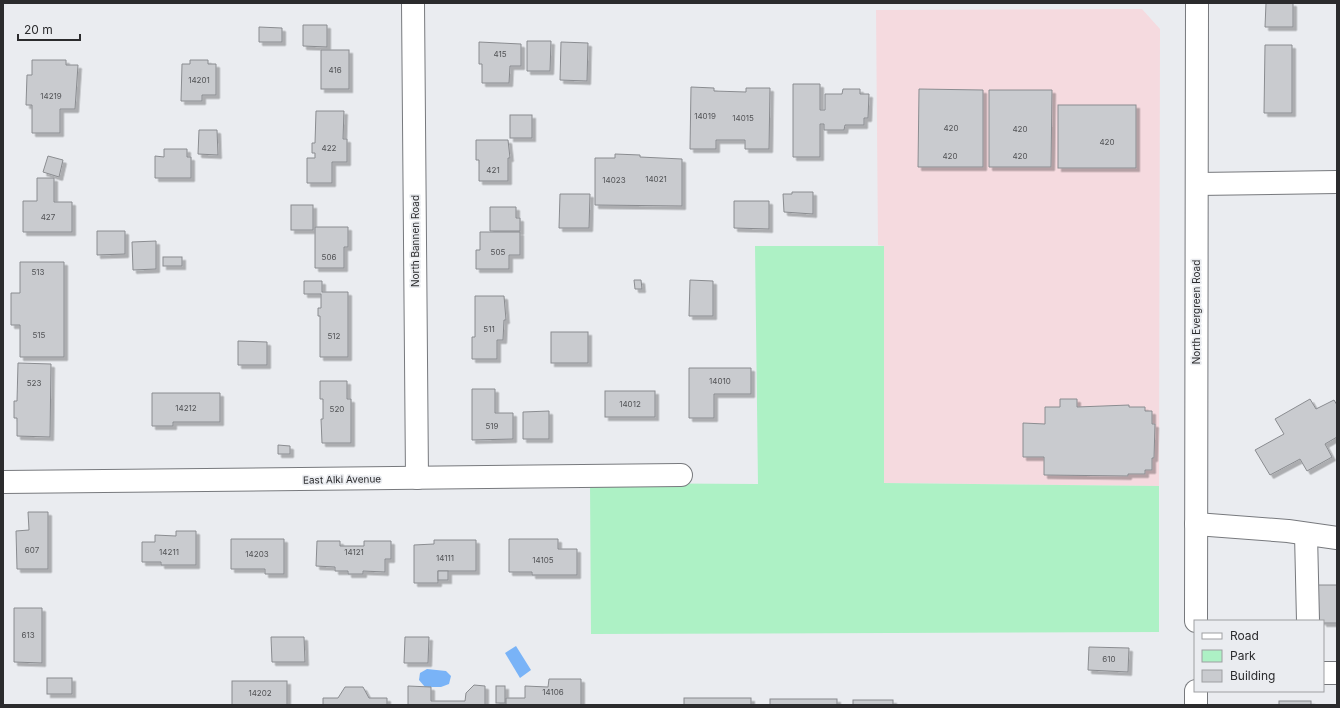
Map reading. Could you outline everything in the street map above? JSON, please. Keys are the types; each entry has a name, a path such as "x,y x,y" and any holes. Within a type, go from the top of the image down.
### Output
{"street":[{"name":"North Bannen Road","path":"414,3 417,478"},
{"name":"North Evergreen Road","path":"1196,620 1197,3"},
{"path":"1197,184 1337,182"},
{"name":"East Alki Avenue","path":"3,482 680,475"},
{"path":"1196,524 1337,538"},
{"path":"1306,534 1308,620"},
{"path":"1324,673 1337,673"},
{"path":"1196,692 1196,705"}],"shaded area":[{"path":"1142,9 1160,29 1159,486 884,483 884,246 878,245 876,10"}],"green space":[{"path":"755,246 884,246 884,483 1159,486 1159,632 591,634 590,483 758,484"}],"water":[{"path":"516,646 531,670 520,678 505,653"},
{"path":"427,669 446,671 451,676 449,684 441,687 425,687 419,680 420,673"}],"building":[{"path":"1266,3 1293,3 1293,27 1265,27"},
{"path":"303,25 327,25 327,47 303,46"},
{"path":"259,27 282,28 282,42 259,42"},
{"path":"527,41 551,41 550,71 527,71"},
{"path":"479,42 521,44 521,66 510,66 509,83 482,83 482,64 479,64"},
{"path":"561,42 588,43 587,81 560,80"},
{"path":"1265,45 1292,45 1292,113 1264,113"},
{"path":"321,50 349,50 349,89 321,89"},
{"path":"32,60 66,60 66,65 78,65 75,109 60,109 60,133 32,133 32,105 26,105 27,75 32,75"},
{"path":"190,60 208,60 208,64 216,64 216,95 202,95 202,101 181,101 182,64 190,64"},
{"path":"793,84 820,84 820,110 825,110 825,94 842,94 843,89 860,89 860,94 869,94 868,118 864,118 864,125 845,125 844,130 824,130 824,124 820,124 820,157 793,157"},
{"path":"691,87 714,88 714,91 746,92 746,88 770,88 769,149 745,149 745,140 716,140 716,149 690,149"},
{"path":"919,89 983,90 983,167 918,167"},
{"path":"989,90 1052,90 1051,167 989,167"},
{"path":"1058,105 1136,105 1136,168 1058,168"},
{"path":"316,111 344,111 343,139 347,139 347,162 332,162 332,183 307,183 307,158 315,158 315,153 312,153 312,143 315,143"},
{"path":"510,115 532,115 532,138 510,138"},
{"path":"199,130 217,130 218,155 198,154"},
{"path":"476,140 508,140 510,158 508,158 508,181 479,181 479,160 476,160"},
{"path":"164,149 187,149 187,157 191,157 191,178 155,178 155,156 164,157"},
{"path":"615,154 682,159 682,206 595,205 595,158 615,158"},
{"path":"48,156 63,160 59,177 43,172"},
{"path":"37,178 54,178 54,202 72,202 72,232 23,232 23,201 37,201"},
{"path":"792,192 813,192 813,214 784,212 783,194 792,194"},
{"path":"560,194 590,194 589,228 559,228"},
{"path":"734,201 769,201 769,229 734,228"},
{"path":"291,205 313,205 313,230 291,230"},
{"path":"490,207 516,207 516,218 520,218 520,231 490,231"},
{"path":"315,227 348,227 348,247 344,247 344,268 315,268"},
{"path":"97,231 125,231 125,254 97,255"},
{"path":"480,232 520,232 520,255 509,255 509,269 476,269 476,250 480,250"},
{"path":"156,241 156,269 133,270 132,242"},
{"path":"163,257 182,257 182,266 163,266"},
{"path":"20,262 64,262 64,357 20,357 20,325 11,325 11,293 20,293"},
{"path":"634,280 641,280 642,289 635,289"},
{"path":"690,280 713,281 713,316 689,316"},
{"path":"304,281 322,281 322,292 348,292 348,357 320,357 320,316 318,316 318,308 321,308 321,294 304,294"},
{"path":"475,296 504,296 506,320 504,320 503,340 497,340 497,359 472,359 472,337 475,337"},
{"path":"551,332 588,332 588,363 551,363"},
{"path":"238,341 267,342 267,365 238,365"},
{"path":"18,363 51,364 50,437 17,436 17,418 14,418 14,401 17,401"},
{"path":"689,368 751,368 751,394 714,394 714,418 689,418"},
{"path":"320,381 347,381 347,399 351,399 351,443 322,443 321,419 323,419 323,399 320,399"},
{"path":"472,389 495,389 495,413 513,413 513,439 472,440"},
{"path":"605,391 655,391 655,417 605,417"},
{"path":"152,393 220,393 220,422 173,422 173,426 152,426"},
{"path":"1060,399 1077,399 1077,407 1129,405 1129,407 1145,407 1145,411 1152,411 1152,424 1155,424 1154,458 1152,458 1152,470 1145,470 1145,474 1128,474 1128,476 1044,475 1044,457 1023,457 1023,423 1045,424 1045,407 1060,407"},
{"path":"1310,399 1316,409 1334,400 1337,405 1337,437 1325,444 1332,457 1307,471 1300,459 1270,475 1255,450 1284,434 1275,419"},
{"path":"549,411 549,439 523,439 523,412"},
{"path":"278,445 290,446 290,454 278,454"},
{"path":"28,512 48,512 48,569 17,569 16,531 29,530"},
{"path":"176,531 196,531 196,565 161,565 161,562 142,562 142,542 155,542 155,535 176,536"},
{"path":"231,539 284,539 284,574 265,574 265,569 231,569"},
{"path":"509,539 558,539 558,549 577,549 577,575 532,575 532,572 509,572"},
{"path":"434,540 476,540 476,571 438,571 438,583 414,583 414,545 434,544"},
{"path":"317,541 340,541 340,546 364,546 364,541 391,541 391,559 385,559 385,572 363,571 363,574 348,574 348,571 335,571 335,567 316,566"},
{"path":"438,571 448,571 448,580 438,580"},
{"path":"1317,585 1337,585 1337,623 1324,623 1324,620 1317,620"},
{"path":"14,608 42,608 42,663 14,662"},
{"path":"271,637 304,637 305,662 272,662"},
{"path":"405,637 429,637 428,663 404,663"},
{"path":"1089,647 1129,648 1128,672 1088,670"},
{"path":"47,678 72,678 72,694 47,694"},
{"path":"549,679 581,679 581,705 506,705 506,698 525,698 525,686 548,687"},
{"path":"232,681 287,681 287,705 232,705"},
{"path":"474,685 485,686 485,705 408,705 408,686 431,687 431,701 465,701 466,693"},
{"path":"496,686 505,686 505,703 496,703"},
{"path":"345,687 363,687 369,698 387,698 387,705 323,705 323,698 338,698"},
{"path":"684,698 751,698 751,705 684,705"},
{"path":"770,699 837,699 837,705 770,705"},
{"path":"853,700 893,700 893,705 853,705"},
{"path":"1279,701 1311,701 1311,705 1279,705"}]}
